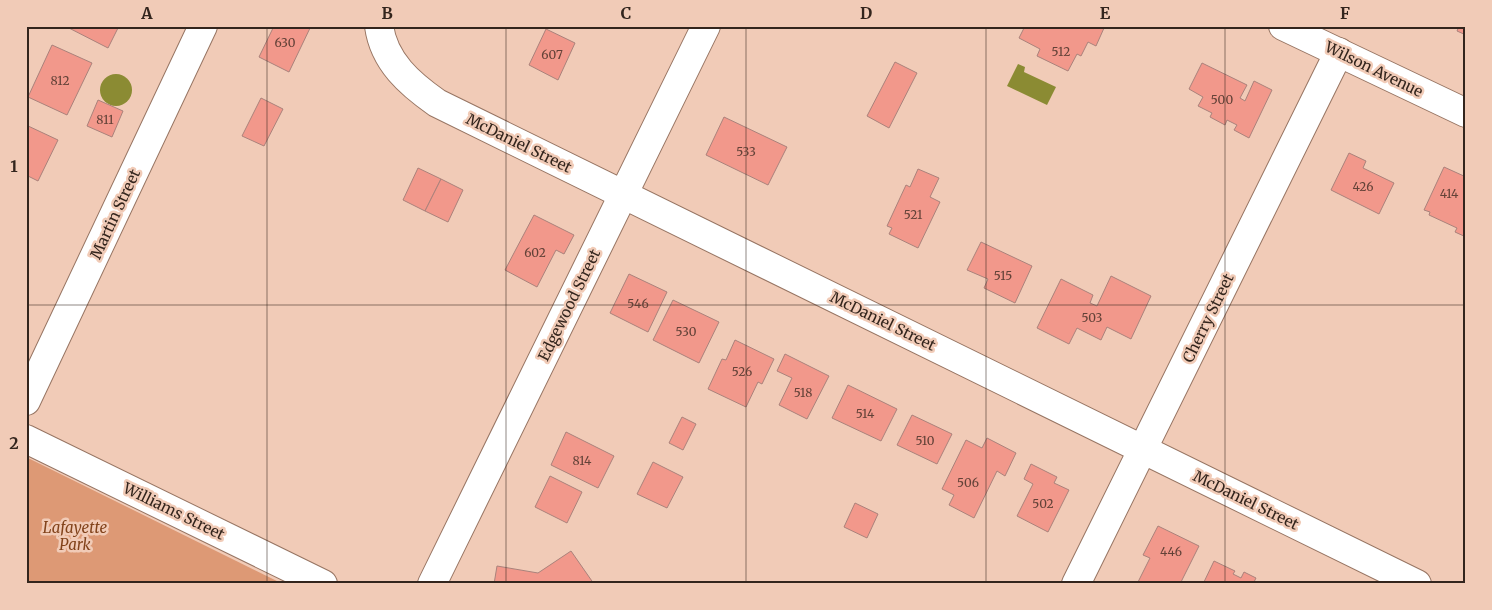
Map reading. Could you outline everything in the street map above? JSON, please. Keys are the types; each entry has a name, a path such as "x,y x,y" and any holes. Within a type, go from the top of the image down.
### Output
{"street":[{"name":"Martin Street","path":"26,401 203,26"},
{"name":"McDaniel Street","path":"379,26 387,50 399,71 416,88 438,103 1418,584"},
{"name":"Edgewood Street","path":"432,584 706,26"},
{"name":"Wilson Avenue","path":"1283,26 1466,113"},
{"name":"Cherry Street","path":"1076,584 1339,52"},
{"name":"Williams Street","path":"26,439 323,584"}],"green space":[{"name":"Lafayette Park","path":"26,457 283,584 26,584"}],"shaded area":[{"path":"1018,64 1025,67 1024,72 1056,87 1047,105 1007,86"},
{"path":"116,74 122,75 127,79 131,84 131,96 127,101 122,105 116,106 110,105 105,101 101,96 100,90 101,84 105,79 110,75"}],"building":[{"path":"65,26 119,26 108,48"},
{"path":"274,26 311,26 289,72 259,57"},
{"path":"1025,26 1100,26 1104,28 1096,46 1088,42 1081,56 1077,54 1068,71 1037,56 1040,49 1019,38"},
{"path":"1459,26 1466,26 1466,35 1457,31"},
{"path":"546,29 575,43 558,80 529,65"},
{"path":"52,45 92,63 67,115 28,97"},
{"path":"895,62 917,73 889,128 867,116"},
{"path":"1202,63 1247,85 1240,98 1245,101 1254,81 1272,90 1249,138 1234,130 1237,125 1227,120 1225,125 1210,117 1212,113 1198,106 1203,97 1189,89"},
{"path":"261,98 283,109 264,146 242,136"},
{"path":"98,100 123,111 112,137 87,126"},
{"path":"724,117 787,147 768,185 706,155"},
{"path":"26,125 58,140 38,181 26,175"},
{"path":"1349,153 1366,161 1363,168 1394,183 1379,214 1331,190"},
{"path":"1444,167 1466,177 1466,237 1455,232 1457,228 1429,215 1430,212 1424,210"},
{"path":"418,168 441,179 425,211 403,200"},
{"path":"918,169 939,178 930,197 940,202 918,248 889,234 892,228 887,226 906,185 910,187"},
{"path":"441,179 463,190 448,222 425,211"},
{"path":"534,215 574,235 564,254 556,250 537,287 505,270"},
{"path":"981,242 1032,266 1015,303 984,288 988,279 967,270"},
{"path":"629,274 667,292 648,332 610,313"},
{"path":"1111,276 1151,296 1131,339 1107,327 1101,340 1077,328 1069,344 1037,328 1061,279 1093,295 1090,303 1097,306"},
{"path":"673,300 719,322 699,363 653,340"},
{"path":"735,340 774,359 762,384 758,382 746,407 708,389 722,359 726,360"},
{"path":"785,354 829,376 807,419 779,405 792,378 777,371"},
{"path":"848,385 897,409 881,441 832,418"},
{"path":"912,415 952,434 937,464 897,445"},
{"path":"682,417 696,424 683,450 669,443"},
{"path":"566,432 614,456 598,488 551,465"},
{"path":"987,438 1016,453 1005,476 997,471 974,518 949,505 954,495 942,489 966,440 982,448"},
{"path":"653,462 683,477 667,508 637,494"},
{"path":"1031,464 1057,477 1054,483 1069,490 1048,532 1017,516 1033,484 1024,479"},
{"path":"550,476 582,492 567,523 535,507"},
{"path":"855,503 878,514 867,538 844,527"},
{"path":"1158,526 1199,546 1180,584 1137,584 1150,558 1143,555"},
{"path":"571,551 594,584 494,584 497,566 538,573"},
{"path":"1214,561 1235,571 1233,574 1241,578 1244,572 1256,578 1253,584 1203,584"}]}
